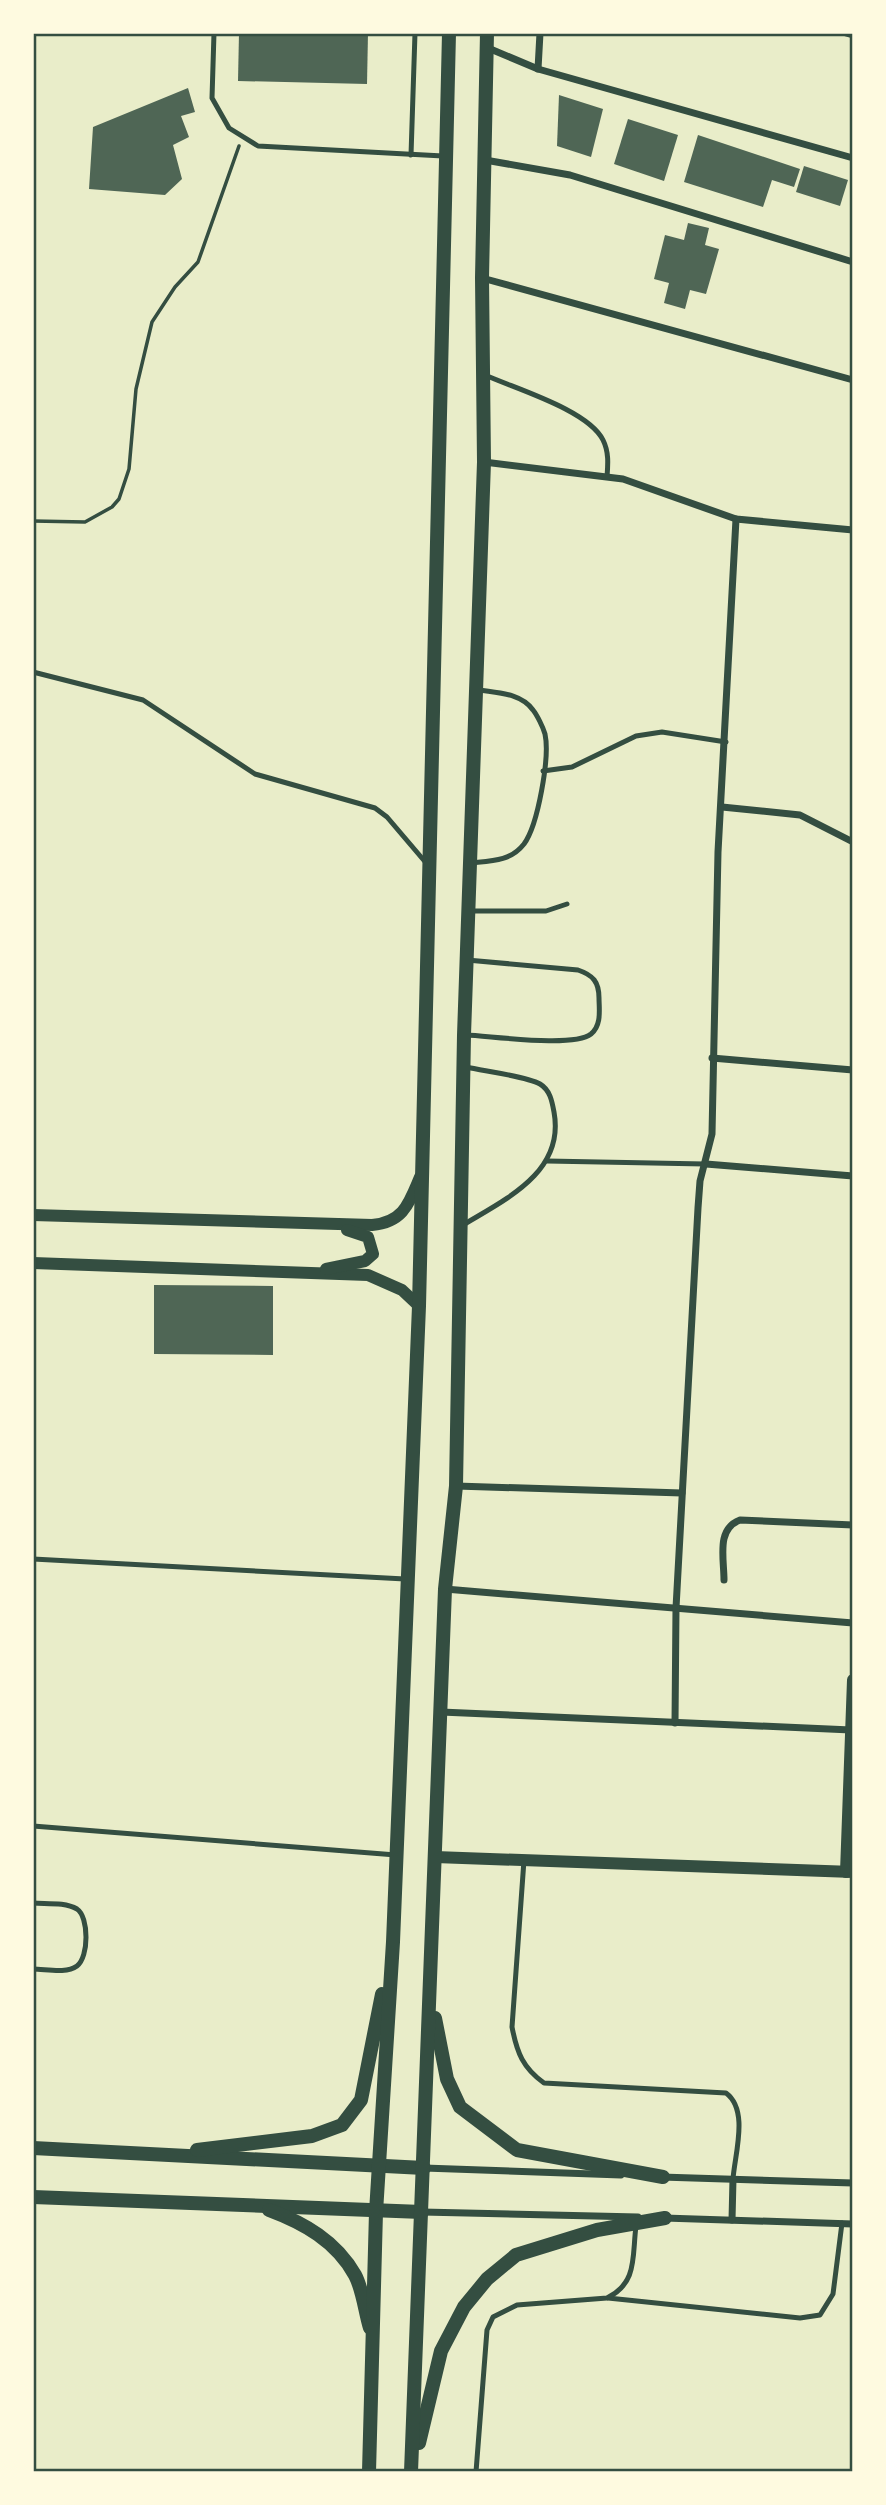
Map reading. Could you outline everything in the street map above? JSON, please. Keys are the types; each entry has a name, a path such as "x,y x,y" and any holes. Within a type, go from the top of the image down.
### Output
{"main road":[{"path":"369,2472 376,2212 393,1942 419,1306 449,33"},
{"path":"412,2472 445,1589 456,1486 459,1227 466,1067 464,1035 484,462 482,278 487,41"},
{"path":"156,2156 312,2136 342,2126 361,2100 393,1942"},
{"path":"430,1995 447,2079 460,2107 517,2150 663,2177"},
{"path":"33,2148 424,2168"},
{"path":"33,2197 422,2212"},
{"path":"255,2205 299,2221 331,2244 355,2276 374,2344"},
{"path":"412,2472 441,2351 464,2307 487,2279 516,2255 597,2230 665,2218"}],"street":[{"path":"538,69 540,33"},
{"path":"846,33 853,35"},
{"path":"487,41 538,69 853,158"},
{"path":"485,160 570,175 853,262"},
{"path":"482,278 853,380"},
{"path":"484,462 643,484 736,519 853,530"},
{"path":"675,1723 676,1608 698,1208 712,1134 718,852 736,519"},
{"path":"722,807 800,815 853,842"},
{"path":"712,1058 853,1070"},
{"path":"706,1164 853,1176"},
{"path":"33,1215 333,1227 390,1223 408,1205 422,1173"},
{"path":"306,1274 365,1261 373,1254 368,1237 333,1227"},
{"path":"33,1263 368,1275 402,1290 419,1306"},
{"path":"456,1486 682,1493"},
{"path":"724,1580 724,1532 729,1524 740,1520 853,1525"},
{"path":"445,1589 853,1623"},
{"path":"435,1857 849,1872 853,1680"},
{"path":"441,1712 851,1730"},
{"path":"424,2168 853,2183"},
{"path":"732,2220 733,2179"},
{"path":"422,2212 853,2224"}],"lane":[{"path":"214,33 212,98 229,128 258,146 446,156"},
{"path":"411,155 415,33"},
{"path":"485,375 579,416 602,438 608,455 607,477"},
{"path":"33,672 143,700 255,774 374,808 387,817 429,867"},
{"path":"470,863 504,860 523,845 533,828 543,771 545,734 532,708 517,696 476,689"},
{"path":"543,771 572,767 636,736 662,732 726,742"},
{"path":"469,911 546,911 567,904"},
{"path":"464,1035 573,1041 591,1034 598,1024 599,987 590,975 578,970 467,960"},
{"path":"459,1227 526,1185 547,1161 556,1123 551,1095 539,1084 466,1067"},
{"path":"547,1161 706,1164"},
{"path":"33,1559 408,1579"},
{"path":"33,1826 396,1855"},
{"path":"524,1860 512,2027 516,2051 527,2070 544,2083 726,2092 735,2099 739,2114 733,2179"},
{"path":"33,1903 66,1905 79,1910 85,1920 84,1956 77,1966 64,1970 33,1969"},
{"path":"607,2298 619,2292 630,2279 636,2223"},
{"path":"476,2472 487,2330 493,2317 517,2305 607,2298 800,2318 820,2315 833,2294 842,2223"}],"path":[{"path":"33,520 85,522 112,507 119,499 125,487 134,444 136,389 152,322 175,287 198,262 243,137"}],"building":[{"path":"239,33 368,33 367,84 238,81"},
{"path":"188,88 195,112 181,116 189,137 173,145 182,179 165,195 89,189 93,127"},
{"path":"559,95 603,109 591,157 557,146"},
{"path":"628,119 678,135 664,181 614,164"},
{"path":"698,135 800,169 794,187 772,180 763,207 684,182"},
{"path":"804,166 848,180 840,206 796,192"},
{"path":"688,223 709,228 705,245 719,249 706,294 690,290 685,309 664,303 669,283 654,279 665,235 684,240"},
{"path":"154,1285 273,1286 273,1355 154,1354"}]}
